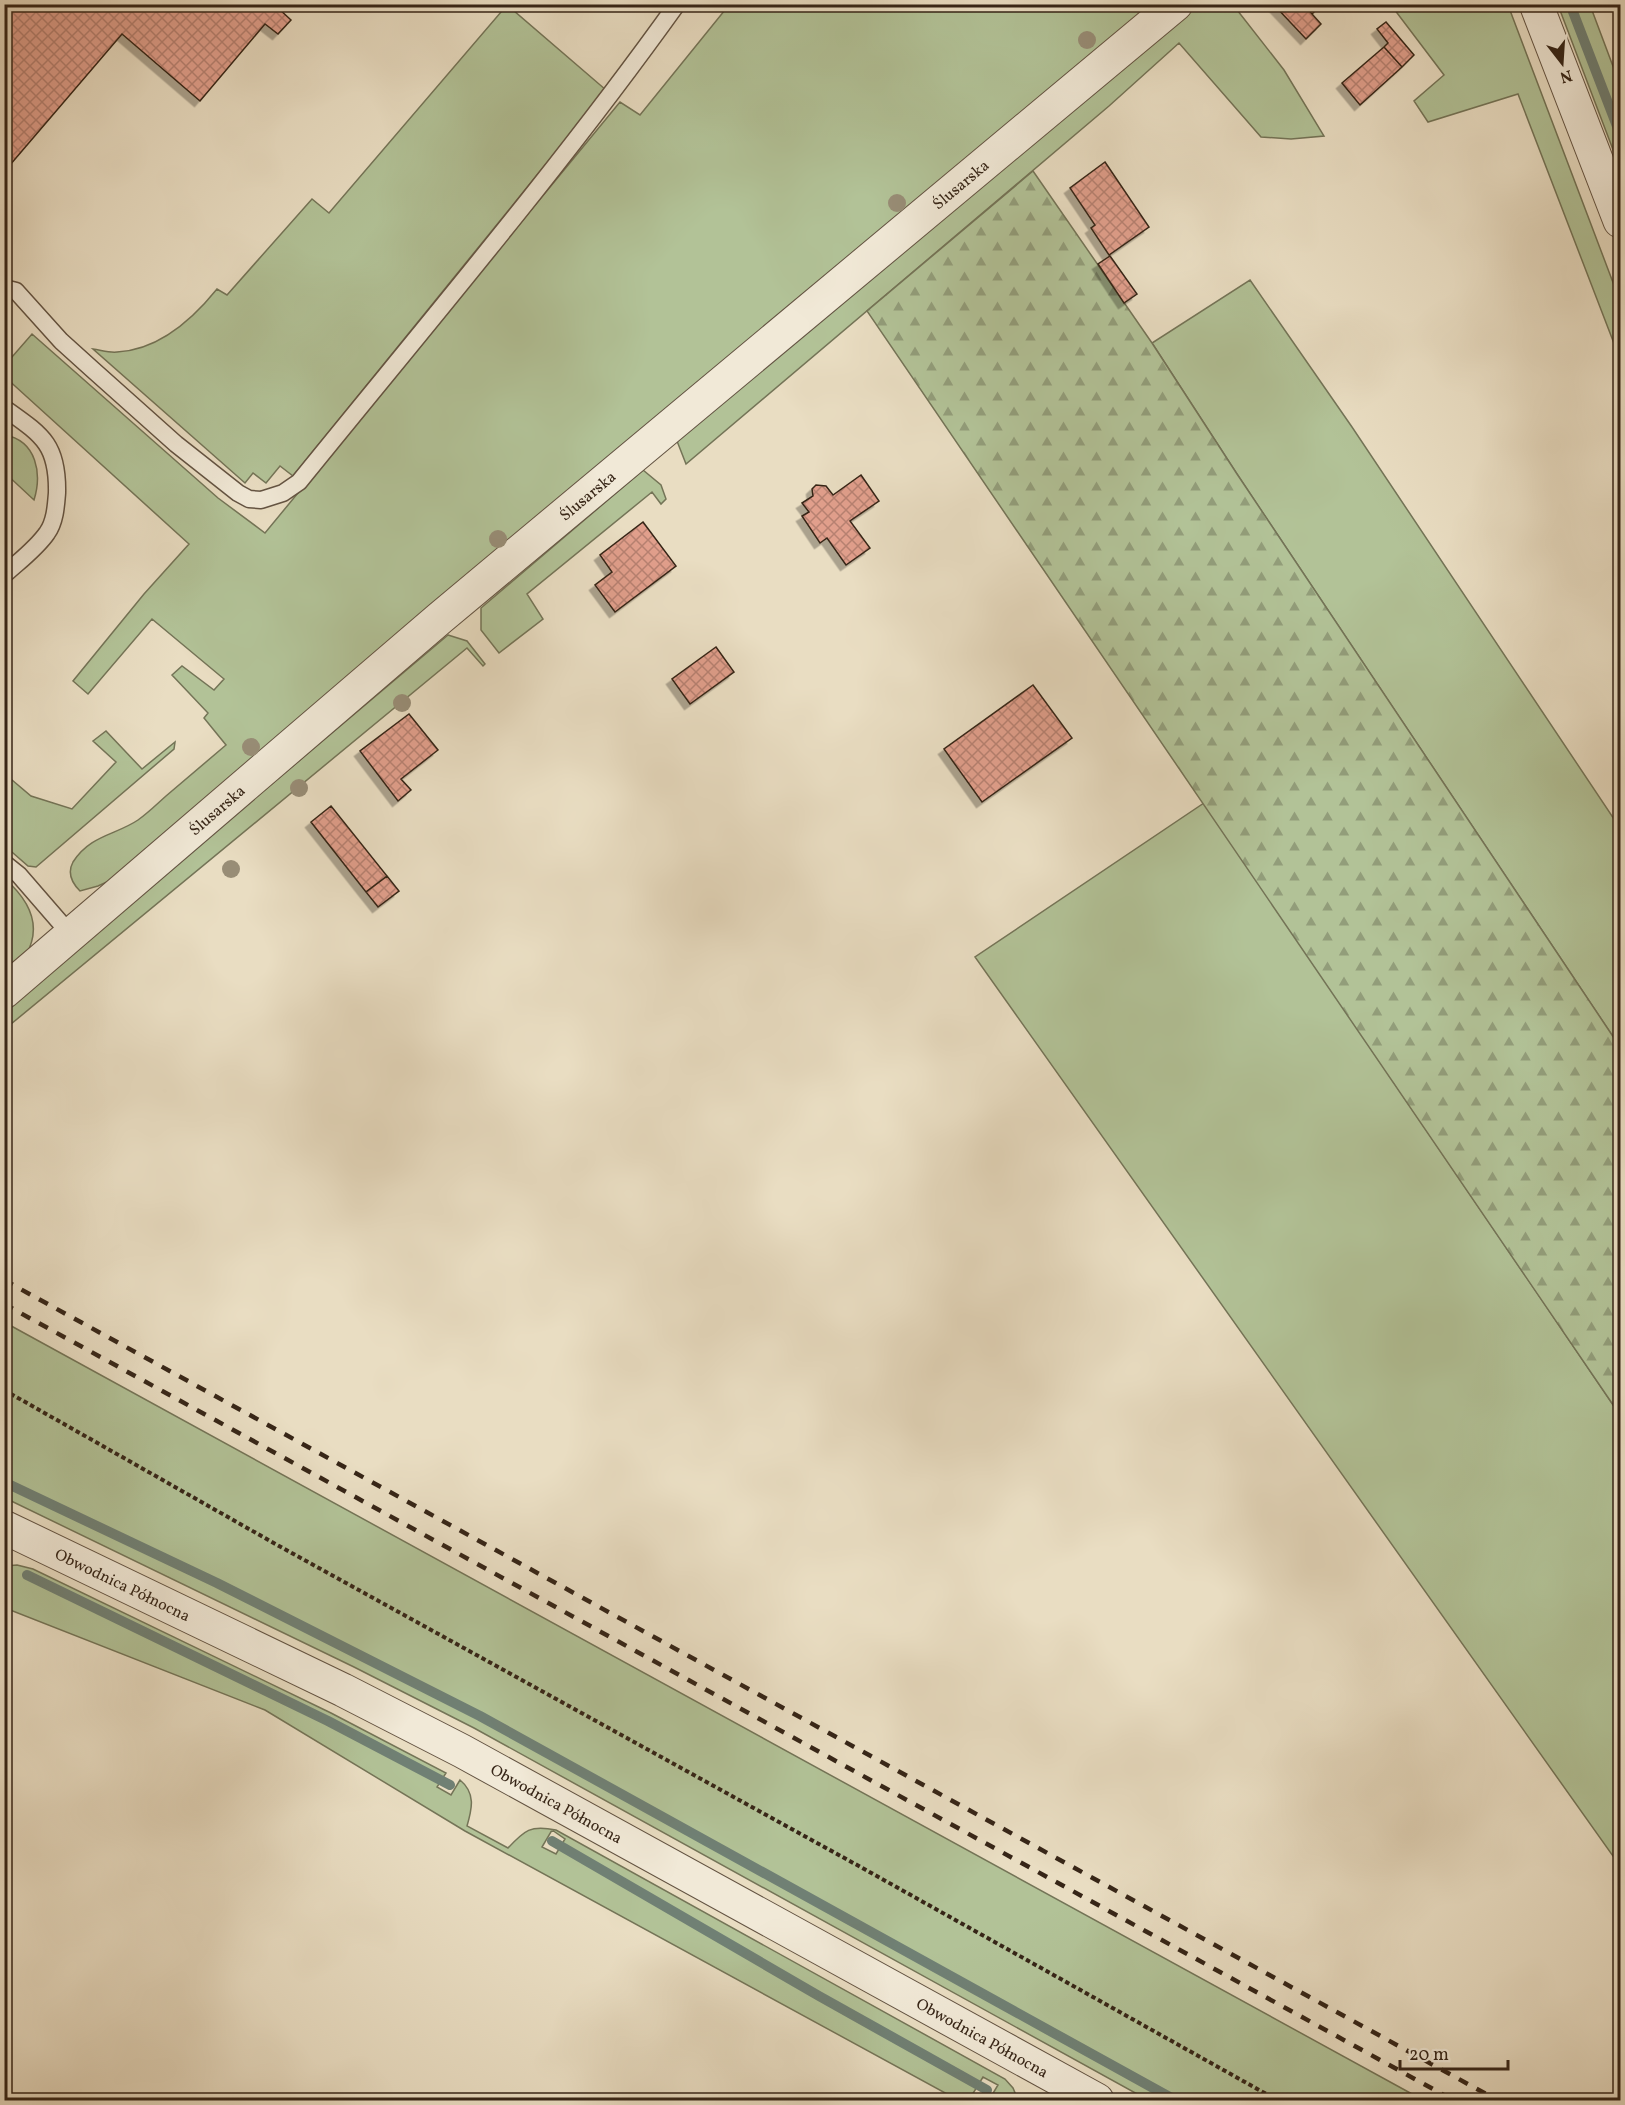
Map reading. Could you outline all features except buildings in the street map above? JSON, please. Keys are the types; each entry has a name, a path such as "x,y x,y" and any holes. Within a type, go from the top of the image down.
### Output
{"street":[{"name":"Ślusarska","path":"4,992 440,618 1176,4"},
{"path":"1536,4 1620,221"},
{"name":"Obwodnica Północna","path":"4,1527 343,1690 471,1756 1096,2100"}],"lane":[{"path":"4,288 16,291 61,341 176,444 238,493 261,500 283,493 298,482 456,289 617,89 677,4"},
{"path":"4,408 42,438 53,454 57,473 56,508 48,532 4,576"},
{"path":"4,863 19,875 71,935"}],"path":[{"path":"4,1390 279,1546 1277,2100"}],"green space":[{"path":"507,5 606,90 293,476 280,466 266,483 253,473 245,483 93,349 108,352 132,350 161,339 197,312 217,289 227,295 312,199 329,213"},
{"path":"729,5 1155,5 120,876 80,891 73,881 70,870 73,862 87,846 142,817 226,745 204,718 208,713 172,675 182,666 214,690 224,679 152,619 88,694 73,681 144,594 189,544 5,377 5,365 32,334 218,498 265,533 620,102 640,115"},
{"path":"1198,5 1235,5 1284,70 1324,136 1291,139 1261,137 1179,43 1109,106 686,464 677,441"},
{"path":"1391,5 1508,5 1620,301 1620,359 1518,94 1428,122 1414,101 1444,75"},
{"path":"1558,5 1590,5 1620,85 1620,168"},
{"path":"1033,171 1152,343 1620,1047 1620,1415 867,311"},
{"path":"1250,280 1352,427 1620,828 1620,1047 1152,343"},
{"path":"5,435 16,438 30,451 37,470 34,500 5,473"},
{"path":"643,470 661,485 666,499 661,504 652,492 527,594 543,619 499,653 481,630 481,608"},
{"path":"448,635 467,641 485,664 483,666 467,648 5,1029 5,1009"},
{"path":"106,731 142,769 175,742 174,749 36,867 28,866 5,846 5,774 31,796 72,809 116,762 93,741"},
{"path":"1204,803 1620,1415 1620,1866 975,957"},
{"path":"5,879 27,904 33,923 33,933 31,944 24,958 5,975"},
{"path":"4,1322 1423,2100 1148,2100 474,1728 354,1667 5,1498"},
{"path":"17,1565 33,1569 331,1713 446,1773 437,1787 451,1795 460,1780 471,1796 467,1826 508,1848 529,1830 540,1828 556,1830 1005,2079 1013,2088 1018,2100 989,2100 998,2085 983,2077 972,2095 982,2100 958,2100 465,1831 265,1710 5,1608 5,1566","holes":["552,1830 565,1839 556,1854 542,1847"]}],"waterway":[{"path":"1570,4 1620,134"},
{"path":"4,1482 217,1583 480,1716 1175,2100"},
{"path":"27,1575 328,1721 450,1785"},
{"path":"552,1841 819,1996 987,2090"}],"railway":[{"path":"4,1280 1497,2100"},
{"path":"4,1304 1453,2100"}]}
